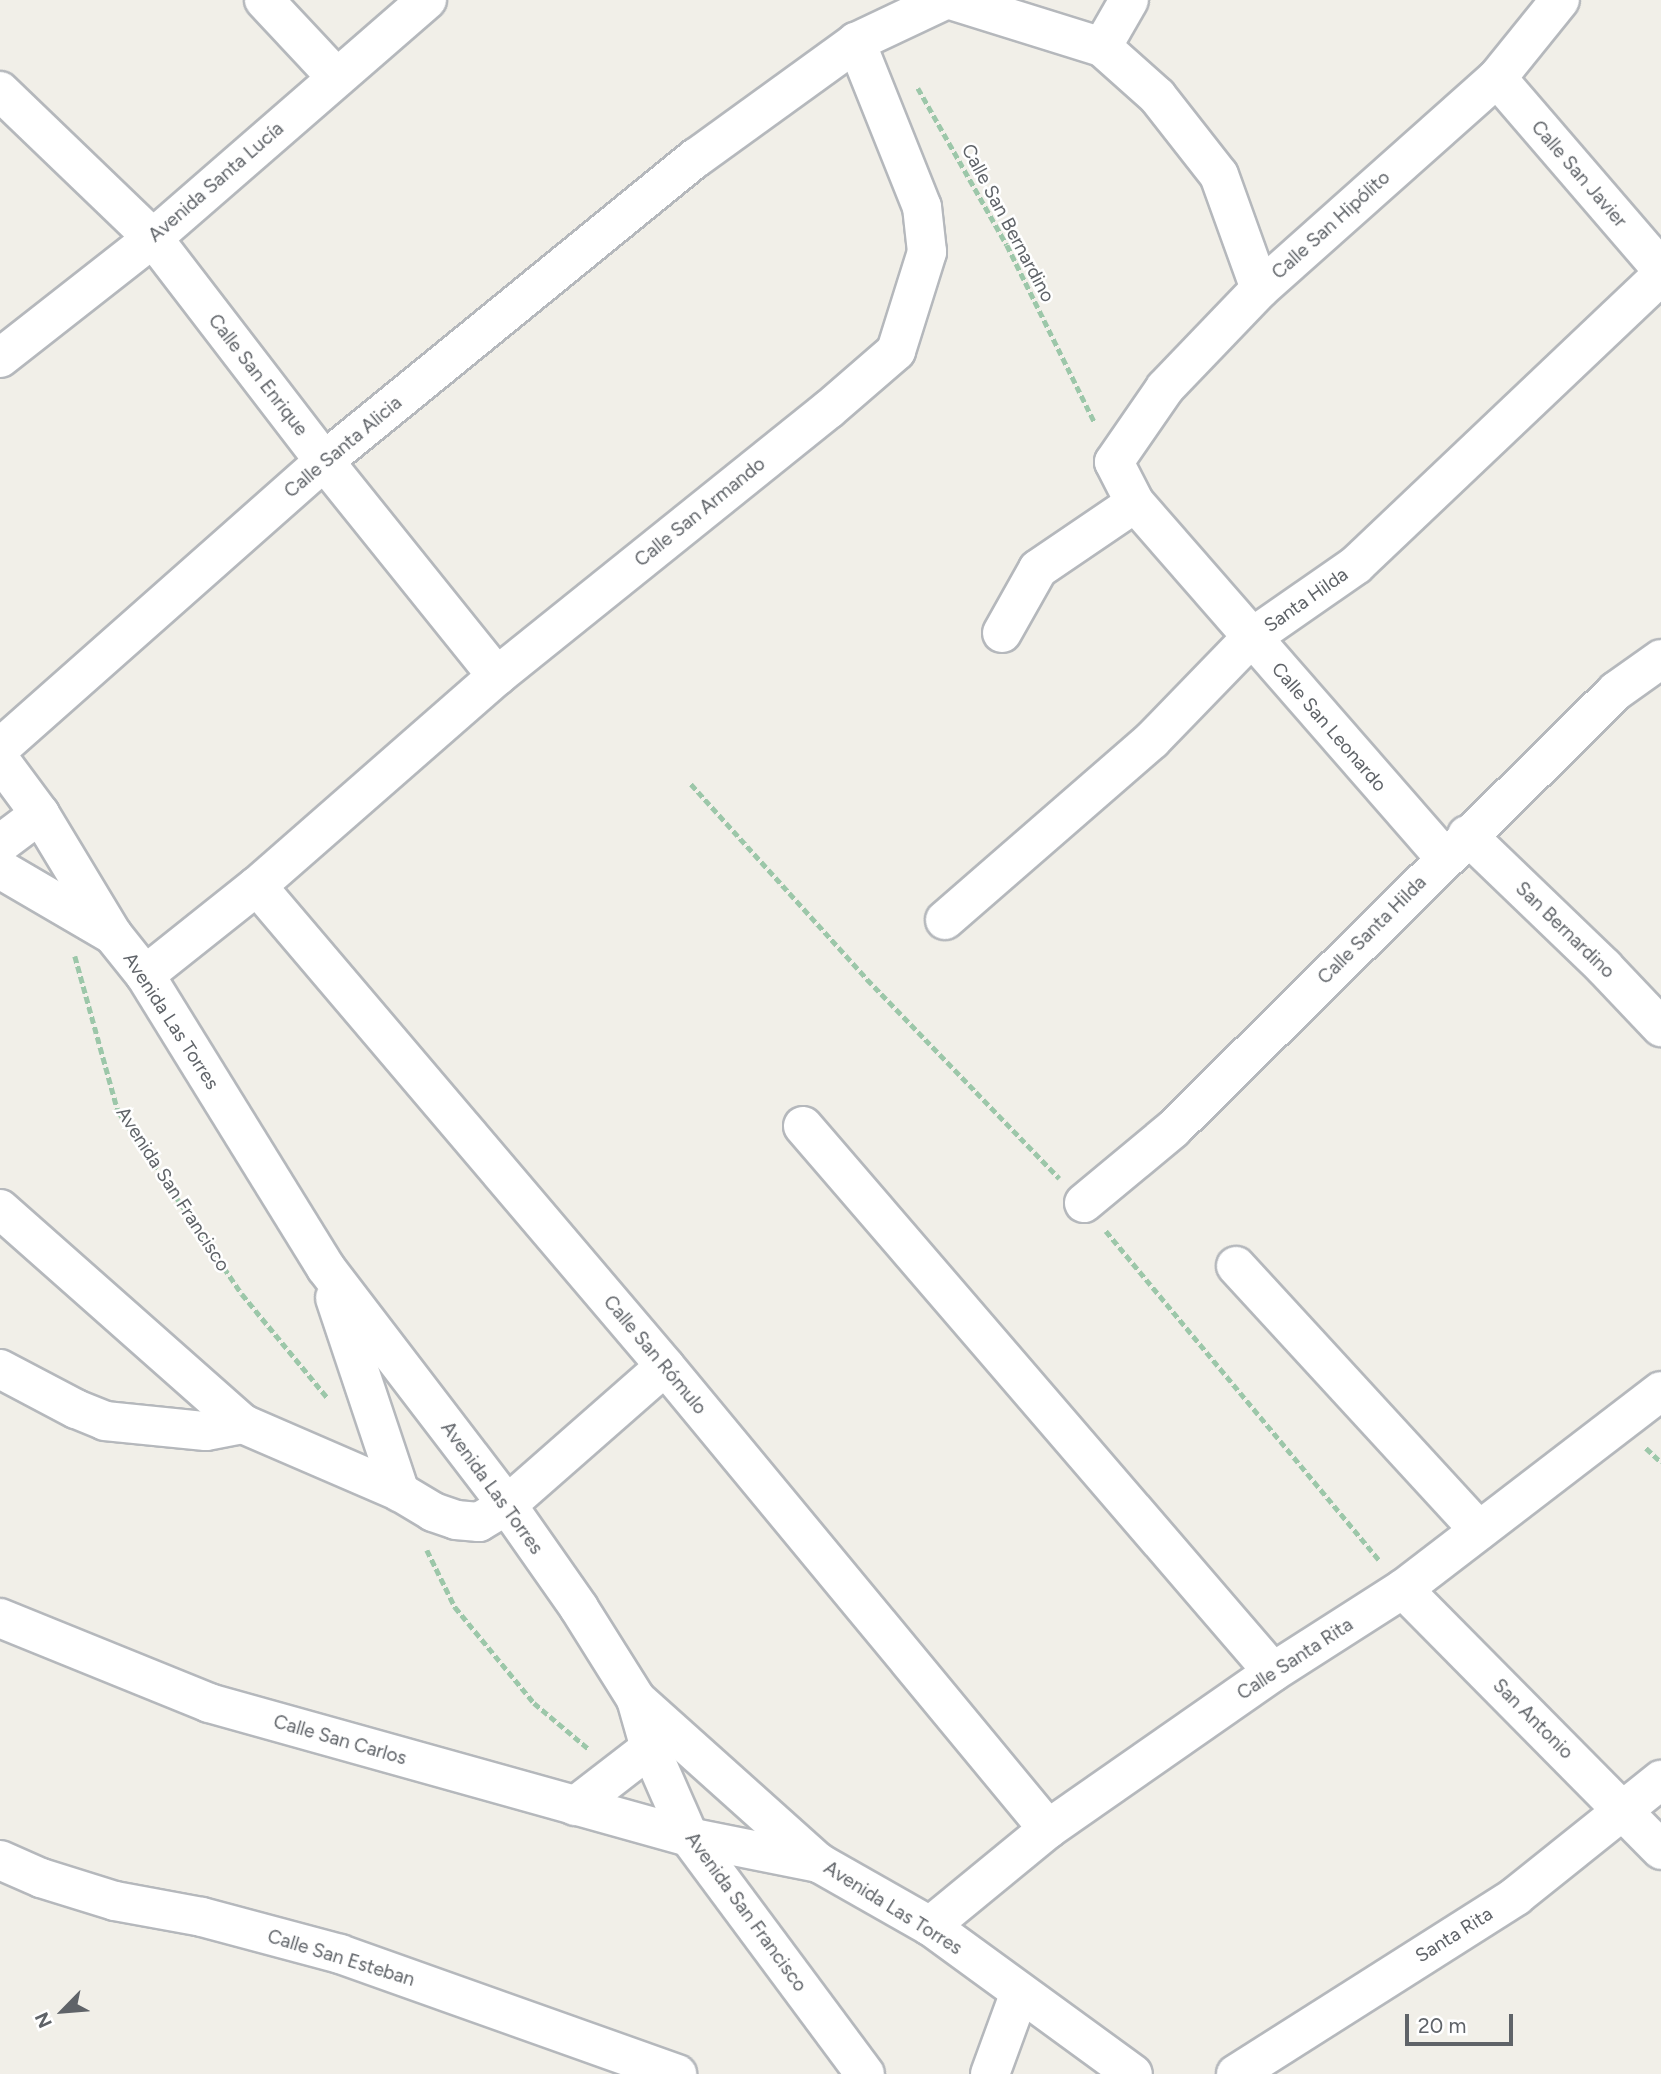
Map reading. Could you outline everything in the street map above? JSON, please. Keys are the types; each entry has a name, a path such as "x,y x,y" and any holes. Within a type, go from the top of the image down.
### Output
{"street":[{"path":"264,0 336,77"},
{"name":"Avenida Santa Lucía","path":"0,358 153,238 427,0"},
{"name":"Calle Santa Alicia","path":"0,748 324,461 696,158 856,42 945,0"},
{"path":"951,0 1101,47 1157,96 1219,175 1260,289"},
{"path":"1101,47 1129,0"},
{"name":"Calle San Hipólito","path":"1114,462 1165,388 1260,289 1497,78 1540,7"},
{"name":"Calle San Armando","path":"145,975 257,886 497,676 828,410 896,351 927,252 922,207 856,42"},
{"name":"Calle San Javier","path":"1497,78 1661,269"},
{"name":"Calle San Enrique","path":"0,91 153,238 324,461 497,676"},
{"name":"Santa Hilda","path":"945,920 1152,740 1251,638 1356,565 1661,276"},
{"name":"Calle San Leonardo","path":"1114,462 1135,503 1251,638 1456,846"},
{"path":"1002,633 1038,569 1135,503"},
{"name":"Calle Santa Hilda","path":"1084,1203 1173,1129 1456,846 1616,691 1661,659"},
{"name":"Avenida Las Torres","path":"0,760 40,814 113,935 145,975 326,1268 507,1505 579,1608 636,1699 732,1781 820,1863 930,1926 1133,2074"},
{"path":"0,844 40,814"},
{"name":"San Bernardino","path":"1456,846 1604,967 1661,1027"},
{"path":"0,869 113,935"},
{"name":"Calle San Rómulo","path":"257,886 665,1366 1048,1829"},
{"path":"803,1125 1273,1672"},
{"path":"0,1209 243,1424 400,1492 433,1512 456,1520 479,1522 507,1505 665,1366"},
{"path":"1236,1266 1479,1530"},
{"path":"326,1268 400,1492"},
{"path":"0,1369 76,1409 105,1420 206,1431 243,1424"},
{"name":"Calle Santa Rita","path":"930,1926 1048,1829 1273,1672 1403,1589 1661,1391"},
{"name":"San Antonio","path":"1403,1589 1661,1850"},
{"name":"Calle San Carlos","path":"0,1618 209,1703 689,1837 820,1863"},
{"name":"Avenida San Francisco","path":"636,1699 650,1748 689,1837 865,2074"},
{"path":"575,1806 650,1748"},
{"name":"Santa Rita","path":"1236,2074 1516,1896 1661,1780"},
{"path":"732,1781 747,1848"},
{"name":"Calle San Esteban","path":"0,1860 41,1878 115,1900 202,1917 340,1954 677,2074"},
{"path":"990,2074 1020,1992"}],"path":[{"name":"Calle San Bernardino","path":"912,77 1007,245 1114,462"},
{"name":"Avenida San Francisco","path":"61,907 118,1111 242,1294 335,1407"},
{"path":"400,1492 455,1607 534,1703 617,1774"}]}
